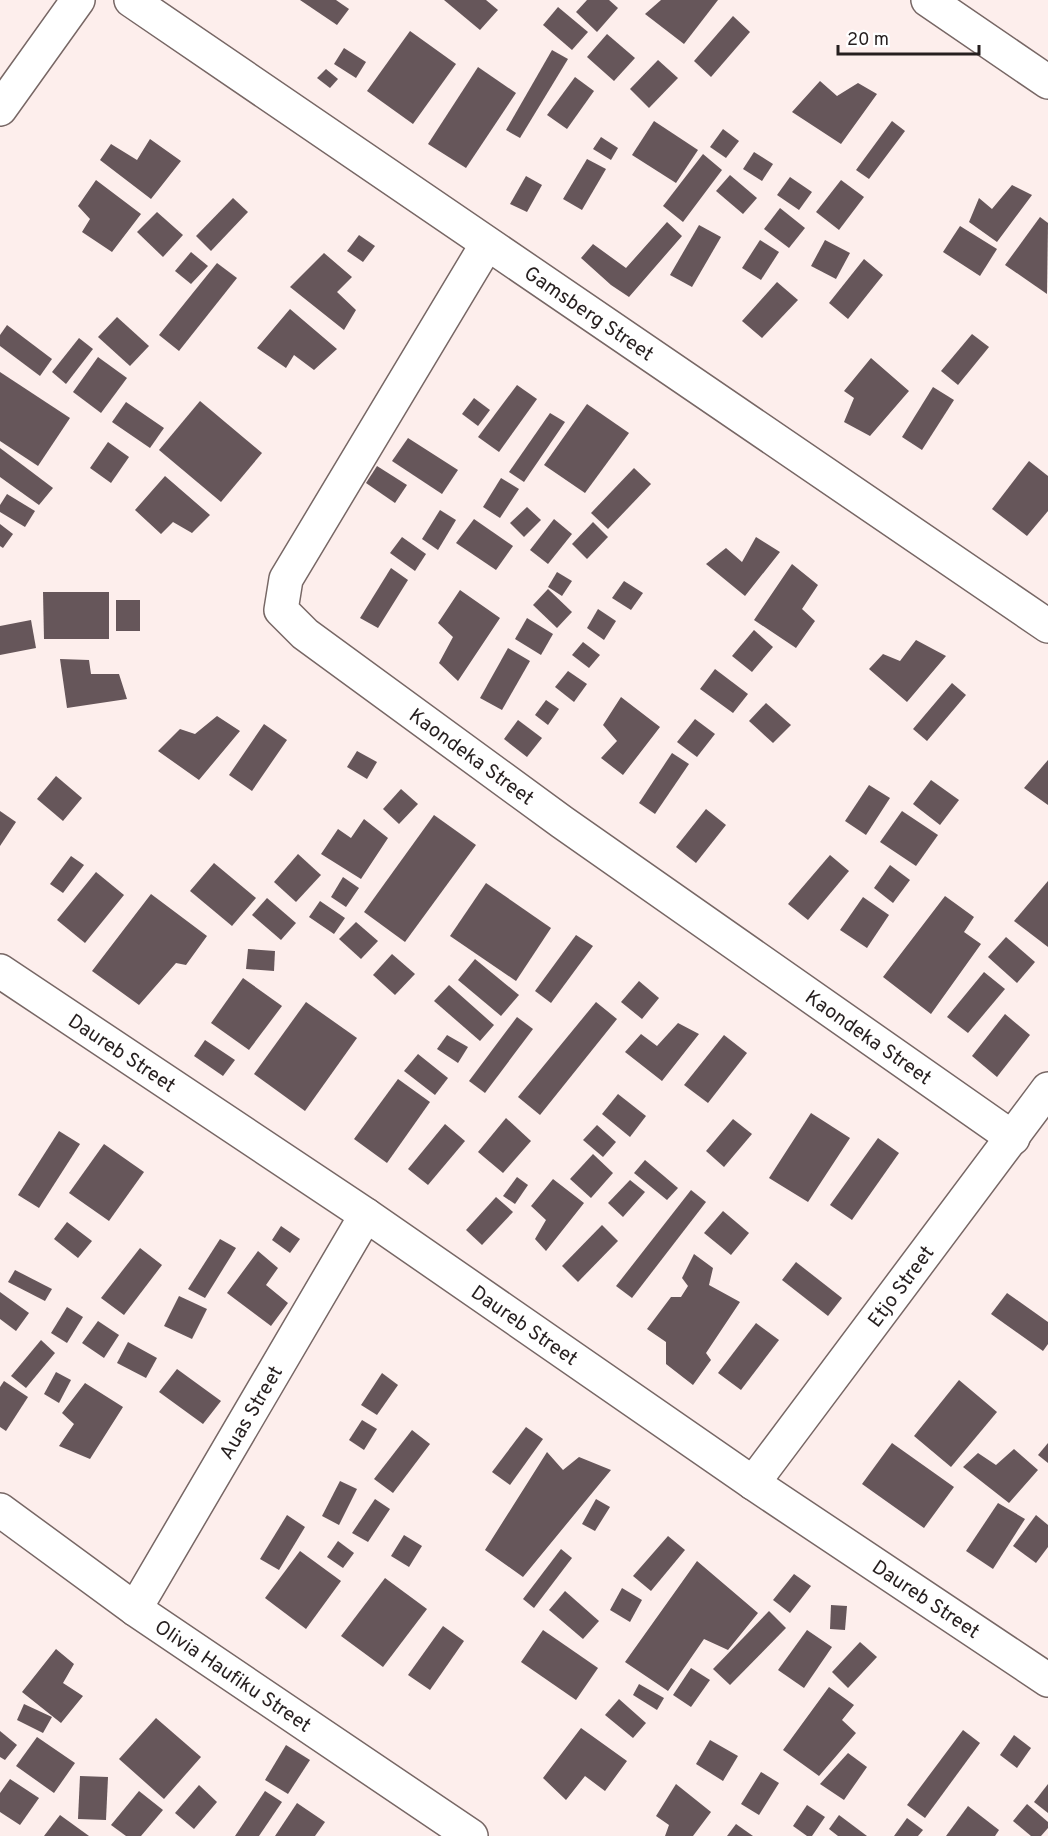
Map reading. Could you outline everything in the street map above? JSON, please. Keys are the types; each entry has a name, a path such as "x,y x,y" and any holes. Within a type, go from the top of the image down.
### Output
{"street":[{"path":"0,109 78,0"},
{"name":"Gamsberg Street","path":"131,0 1048,626"},
{"path":"928,0 1048,82"},
{"name":"Kaondeka Street","path":"487,244 286,579 281,610 305,634 562,822 1013,1137"},
{"name":"Daureb Street","path":"0,971 366,1215 753,1483 1048,1680"},
{"name":"Etjo Street","path":"753,1483 1048,1089"},
{"name":"Auas Street","path":"135,1609 366,1215"},
{"name":"Olivia Haufiku Street","path":"0,1510 135,1609 471,1836"}],"building":[{"path":"300,0 336,0 349,9 337,25"},
{"path":"444,0 486,0 498,10 480,30"},
{"path":"587,0 609,0 618,8 597,32 576,12"},
{"path":"661,0 718,0 684,44 645,14"},
{"path":"558,7 588,32 572,50 543,25"},
{"path":"733,16 750,32 711,77 694,61"},
{"path":"410,31 456,64 413,124 367,91"},
{"path":"607,34 635,58 614,81 587,57"},
{"path":"344,48 366,62 356,78 334,64"},
{"path":"552,50 568,59 520,138 506,130"},
{"path":"658,60 678,78 649,108 630,89"},
{"path":"478,67 516,93 466,168 428,144"},
{"path":"326,69 338,79 330,88 317,78"},
{"path":"575,77 594,91 567,129 547,115"},
{"path":"820,81 837,96 858,83 877,94 841,144 792,112"},
{"path":"654,121 698,150 676,183 632,155"},
{"path":"892,121 905,131 869,179 856,170"},
{"path":"723,129 739,141 726,158 710,147"},
{"path":"601,137 618,148 611,160 593,149"},
{"path":"150,139 181,161 151,199 100,160 111,144 137,160"},
{"path":"754,152 773,164 762,181 743,169"},
{"path":"703,154 722,170 683,222 663,206"},
{"path":"587,159 606,169 582,210 563,199"},
{"path":"730,175 757,198 743,214 716,191"},
{"path":"526,176 542,185 527,212 510,204"},
{"path":"790,177 812,192 799,210 777,195"},
{"path":"96,180 141,214 112,252 82,232 90,219 78,206"},
{"path":"841,180 864,197 839,230 816,212"},
{"path":"1012,185 1032,195 997,242 969,222 979,198 992,209"},
{"path":"233,198 248,212 211,251 196,236"},
{"path":"780,208 805,228 789,248 764,229"},
{"path":"157,212 183,235 163,257 137,232"},
{"path":"1040,217 1048,223 1047,294 1005,265"},
{"path":"667,222 682,236 629,297 611,285 581,258 593,244 626,268"},
{"path":"699,225 721,237 692,287 670,275"},
{"path":"960,226 997,249 980,276 943,252"},
{"path":"359,235 375,246 363,262 347,251"},
{"path":"760,240 779,252 761,280 742,268"},
{"path":"825,240 850,253 836,279 811,266"},
{"path":"191,252 208,266 191,284 175,271"},
{"path":"324,253 352,277 337,292 356,310 344,330 290,287"},
{"path":"864,259 883,275 848,319 829,303"},
{"path":"217,263 237,278 179,351 159,335"},
{"path":"777,282 798,300 762,338 742,321"},
{"path":"290,309 337,349 314,370 294,355 286,368 257,348"},
{"path":"117,317 149,346 130,366 98,337"},
{"path":"7,325 52,359 40,376 0,346 0,335"},
{"path":"972,334 989,347 958,385 941,371"},
{"path":"79,338 93,349 66,384 52,372"},
{"path":"98,357 127,378 101,413 73,392"},
{"path":"871,358 909,391 870,436 844,422 854,398 844,391"},
{"path":"0,372 70,418 38,466 0,441"},
{"path":"517,385 537,399 499,452 478,437"},
{"path":"933,387 954,400 922,450 902,437"},
{"path":"474,398 490,410 478,426 462,414"},
{"path":"200,401 262,453 221,502 159,450"},
{"path":"126,402 164,428 150,448 112,422"},
{"path":"587,404 629,433 585,493 544,465"},
{"path":"550,413 565,422 524,482 509,472"},
{"path":"408,438 458,470 442,494 392,461"},
{"path":"108,442 129,457 111,483 90,468"},
{"path":"0,448 53,488 39,505 0,477"},
{"path":"1029,461 1048,476 1048,511 1027,536 992,509"},
{"path":"377,466 407,485 395,503 366,483"},
{"path":"634,468 651,484 608,529 591,513"},
{"path":"165,476 210,515 192,533 173,522 161,534 135,510"},
{"path":"501,478 519,489 500,518 483,507"},
{"path":"7,494 35,511 25,527 0,512 0,505"},
{"path":"527,507 541,520 524,537 510,523"},
{"path":"440,510 456,520 438,550 422,539"},
{"path":"474,519 513,546 496,570 456,543"},
{"path":"554,519 572,534 548,564 530,550"},
{"path":"593,522 608,537 587,559 572,544"},
{"path":"0,524 13,534 3,548 0,546"},
{"path":"402,537 426,554 415,571 390,553"},
{"path":"756,537 780,552 745,596 706,564 726,548 742,562"},
{"path":"792,564 818,585 802,609 815,621 796,648 754,620"},
{"path":"391,568 408,580 378,628 360,618"},
{"path":"557,572 572,581 562,596 548,587"},
{"path":"624,581 643,593 631,610 612,598"},
{"path":"548,589 572,612 557,628 533,605"},
{"path":"460,590 500,618 458,681 439,663 453,637 438,623"},
{"path":"43,592 109,592 109,639 44,639"},
{"path":"116,600 140,600 140,631 116,631"},
{"path":"598,609 616,621 604,640 587,628"},
{"path":"527,618 553,634 541,655 515,639"},
{"path":"31,620 36,648 0,655 0,626"},
{"path":"754,630 773,647 752,672 732,656"},
{"path":"916,640 946,656 907,702 869,669 883,654 900,661"},
{"path":"583,642 600,655 589,668 572,655"},
{"path":"508,648 530,661 502,710 480,698"},
{"path":"60,659 89,660 91,674 119,674 127,699 67,708"},
{"path":"715,669 748,694 733,713 700,689"},
{"path":"568,671 587,684 574,702 555,687"},
{"path":"952,683 966,695 927,741 913,729"},
{"path":"621,697 660,727 623,775 601,758 617,741 603,725"},
{"path":"546,700 559,709 548,725 535,715"},
{"path":"766,703 791,725 773,743 749,721"},
{"path":"217,716 240,731 199,780 158,751 180,729 195,734"},
{"path":"695,719 715,734 697,757 677,742"},
{"path":"518,720 542,738 527,757 504,739"},
{"path":"264,724 287,740 252,791 229,775"},
{"path":"357,751 377,762 367,779 347,767"},
{"path":"672,753 689,764 655,814 639,803"},
{"path":"1048,760 1048,805 1024,788"},
{"path":"56,776 82,798 63,821 37,799"},
{"path":"931,780 959,800 940,825 913,804"},
{"path":"869,785 890,798 866,835 845,821"},
{"path":"401,789 418,804 399,824 383,809"},
{"path":"706,809 726,825 696,863 676,847"},
{"path":"0,811 16,822 0,846"},
{"path":"902,811 938,835 916,866 880,842"},
{"path":"434,815 476,845 405,942 364,912"},
{"path":"364,819 388,838 361,879 321,854 338,829 351,838"},
{"path":"298,854 321,875 296,902 274,882"},
{"path":"830,855 849,871 808,920 788,904"},
{"path":"71,856 84,865 63,893 50,884"},
{"path":"214,863 256,898 232,926 190,891"},
{"path":"890,865 910,880 893,903 874,888"},
{"path":"96,872 124,895 85,943 57,920"},
{"path":"343,877 359,888 346,907 331,897"},
{"path":"1048,881 1048,947 1014,921"},
{"path":"486,883 551,928 516,981 450,936"},
{"path":"151,894 207,936 186,965 176,963 139,1005 92,971"},
{"path":"945,896 974,917 964,932 981,944 931,1014 883,977"},
{"path":"863,897 889,915 867,948 840,930"},
{"path":"267,898 296,923 281,940 252,915"},
{"path":"320,901 345,918 334,934 309,917"},
{"path":"356,922 378,941 361,959 339,939"},
{"path":"576,935 593,946 551,1003 535,991"},
{"path":"1006,937 1035,962 1017,983 988,957"},
{"path":"248,949 275,951 274,971 246,969"},
{"path":"392,954 415,974 395,995 373,975"},
{"path":"475,959 519,995 501,1016 458,980"},
{"path":"984,972 1005,989 968,1033 947,1017"},
{"path":"243,978 282,1006 249,1050 211,1023"},
{"path":"639,981 659,998 642,1019 621,1002"},
{"path":"449,985 494,1025 480,1041 434,1001"},
{"path":"306,1002 357,1038 305,1111 254,1074"},
{"path":"596,1002 617,1019 540,1115 518,1097"},
{"path":"1005,1014 1030,1035 997,1077 972,1056"},
{"path":"517,1017 533,1029 485,1093 469,1081"},
{"path":"678,1023 699,1034 662,1081 625,1052 641,1034 657,1046"},
{"path":"447,1035 468,1047 458,1063 437,1049"},
{"path":"724,1035 747,1053 708,1103 684,1085"},
{"path":"205,1040 235,1060 223,1076 194,1056"},
{"path":"418,1054 448,1078 435,1095 404,1071"},
{"path":"398,1079 430,1102 387,1163 354,1139"},
{"path":"618,1094 646,1116 630,1137 602,1114"},
{"path":"811,1113 850,1138 808,1202 769,1178"},
{"path":"506,1118 531,1141 503,1173 478,1152"},
{"path":"733,1119 752,1134 724,1167 706,1151"},
{"path":"445,1124 465,1141 428,1185 408,1169"},
{"path":"597,1125 616,1142 603,1157 583,1140"},
{"path":"59,1131 80,1144 39,1208 18,1195"},
{"path":"878,1138 899,1153 852,1220 830,1205"},
{"path":"104,1144 144,1172 109,1221 69,1193"},
{"path":"593,1154 613,1173 591,1198 570,1179"},
{"path":"645,1160 678,1188 667,1200 634,1173"},
{"path":"517,1177 528,1185 515,1204 503,1196"},
{"path":"553,1179 584,1203 546,1251 535,1239 546,1220 531,1206"},
{"path":"630,1180 645,1192 623,1217 608,1203"},
{"path":"691,1190 706,1202 632,1298 616,1286"},
{"path":"496,1197 513,1212 482,1245 466,1230"},
{"path":"723,1211 749,1233 731,1255 704,1233"},
{"path":"67,1222 92,1241 78,1258 54,1239"},
{"path":"602,1225 618,1241 578,1282 562,1266"},
{"path":"281,1226 300,1239 290,1253 272,1240"},
{"path":"220,1239 236,1248 205,1298 188,1289"},
{"path":"140,1248 162,1265 124,1315 101,1298"},
{"path":"258,1251 278,1268 266,1285 288,1303 271,1326 227,1293"},
{"path":"694,1254 713,1268 709,1285 740,1302 706,1353 711,1360 693,1385 666,1364 666,1342 647,1329 671,1297 681,1297 688,1286 682,1278"},
{"path":"796,1262 842,1298 828,1316 782,1280"},
{"path":"15,1270 52,1289 45,1301 8,1282"},
{"path":"0,1292 29,1313 16,1331 0,1319"},
{"path":"1007,1293 1048,1322 1048,1344 1043,1351 991,1314"},
{"path":"179,1296 207,1309 192,1339 164,1326"},
{"path":"67,1307 83,1317 67,1343 51,1333"},
{"path":"98,1321 119,1335 104,1358 82,1343"},
{"path":"756,1323 779,1340 741,1390 718,1373"},
{"path":"41,1340 55,1353 26,1388 11,1376"},
{"path":"128,1342 157,1358 146,1378 117,1363"},
{"path":"177,1369 221,1401 203,1424 159,1392"},
{"path":"56,1372 71,1380 59,1403 44,1394"},
{"path":"382,1373 398,1385 377,1415 361,1405"},
{"path":"959,1380 997,1412 951,1467 914,1436"},
{"path":"4,1381 28,1397 6,1431 0,1427 0,1387"},
{"path":"85,1383 123,1407 90,1459 59,1446 74,1424 62,1413"},
{"path":"362,1420 377,1429 364,1450 349,1440"},
{"path":"526,1427 543,1439 510,1485 492,1472"},
{"path":"412,1430 430,1444 393,1493 374,1479"},
{"path":"892,1443 954,1487 924,1528 862,1484"},
{"path":"1048,1443 1048,1463 1038,1455"},
{"path":"1014,1449 1038,1470 1009,1503 963,1467 978,1453 996,1465"},
{"path":"547,1452 563,1470 579,1457 611,1470 523,1577 485,1550"},
{"path":"340,1481 357,1489 339,1525 322,1516"},
{"path":"375,1499 390,1509 368,1542 352,1533"},
{"path":"596,1499 610,1507 595,1531 582,1524"},
{"path":"998,1503 1025,1519 993,1569 966,1551"},
{"path":"287,1515 305,1527 279,1570 260,1559"},
{"path":"1036,1515 1048,1525 1048,1547 1036,1563 1013,1546"},
{"path":"404,1535 422,1546 409,1567 391,1556"},
{"path":"668,1536 685,1550 651,1591 633,1576"},
{"path":"338,1541 354,1553 343,1568 327,1557"},
{"path":"561,1549 572,1558 534,1608 523,1599"},
{"path":"300,1551 341,1581 306,1629 265,1598"},
{"path":"697,1561 758,1613 728,1650 704,1639 668,1691 625,1662"},
{"path":"794,1574 811,1586 790,1613 773,1600"},
{"path":"385,1578 427,1609 383,1667 341,1636"},
{"path":"622,1588 642,1600 630,1622 610,1610"},
{"path":"565,1591 599,1621 583,1639 549,1610"},
{"path":"831,1605 847,1606 845,1630 830,1629"},
{"path":"769,1611 786,1628 730,1685 713,1669"},
{"path":"443,1626 464,1641 430,1690 408,1675"},
{"path":"543,1630 598,1668 576,1700 521,1662"},
{"path":"807,1630 832,1647 804,1688 778,1670"},
{"path":"860,1642 877,1657 848,1688 832,1672"},
{"path":"56,1649 74,1664 63,1683 83,1696 61,1723 22,1692"},
{"path":"691,1668 710,1680 691,1707 673,1695"},
{"path":"639,1684 664,1698 657,1710 633,1695"},
{"path":"829,1687 854,1705 842,1720 856,1733 819,1776 783,1750"},
{"path":"619,1699 646,1723 633,1738 605,1715"},
{"path":"24,1704 52,1717 43,1733 17,1720"},
{"path":"156,1718 201,1757 164,1799 119,1759"},
{"path":"581,1728 627,1761 605,1791 585,1776 566,1800 543,1778"},
{"path":"963,1730 980,1743 925,1818 907,1805"},
{"path":"0,1731 17,1745 5,1760 0,1757"},
{"path":"1014,1735 1031,1748 1017,1768 1000,1755"},
{"path":"37,1737 75,1763 54,1793 16,1766"},
{"path":"710,1740 738,1756 723,1781 696,1764"},
{"path":"286,1745 310,1760 288,1794 265,1780"},
{"path":"848,1753 867,1767 844,1800 820,1784"},
{"path":"761,1772 779,1783 759,1815 741,1804"},
{"path":"80,1776 108,1777 106,1820 78,1819"},
{"path":"10,1779 39,1798 20,1825 0,1812 0,1793"},
{"path":"676,1784 711,1812 693,1836 665,1836 669,1825 656,1816"},
{"path":"1048,1784 1048,1813 1034,1802"},
{"path":"199,1785 217,1802 194,1829 175,1813"},
{"path":"139,1791 163,1810 141,1836 126,1836 111,1825"},
{"path":"265,1791 282,1802 259,1836 235,1836"},
{"path":"297,1803 325,1822 315,1836 275,1836"},
{"path":"1027,1804 1048,1822 1048,1828 1041,1836 1031,1836 1013,1821"},
{"path":"807,1805 825,1817 812,1836 807,1836 793,1826"},
{"path":"968,1806 999,1830 995,1836 946,1836"},
{"path":"60,1815 89,1836 44,1836"},
{"path":"839,1815 867,1836 838,1836 829,1829"},
{"path":"907,1818 923,1830 918,1836 894,1836"},
{"path":"736,1824 753,1836 727,1836"}]}
